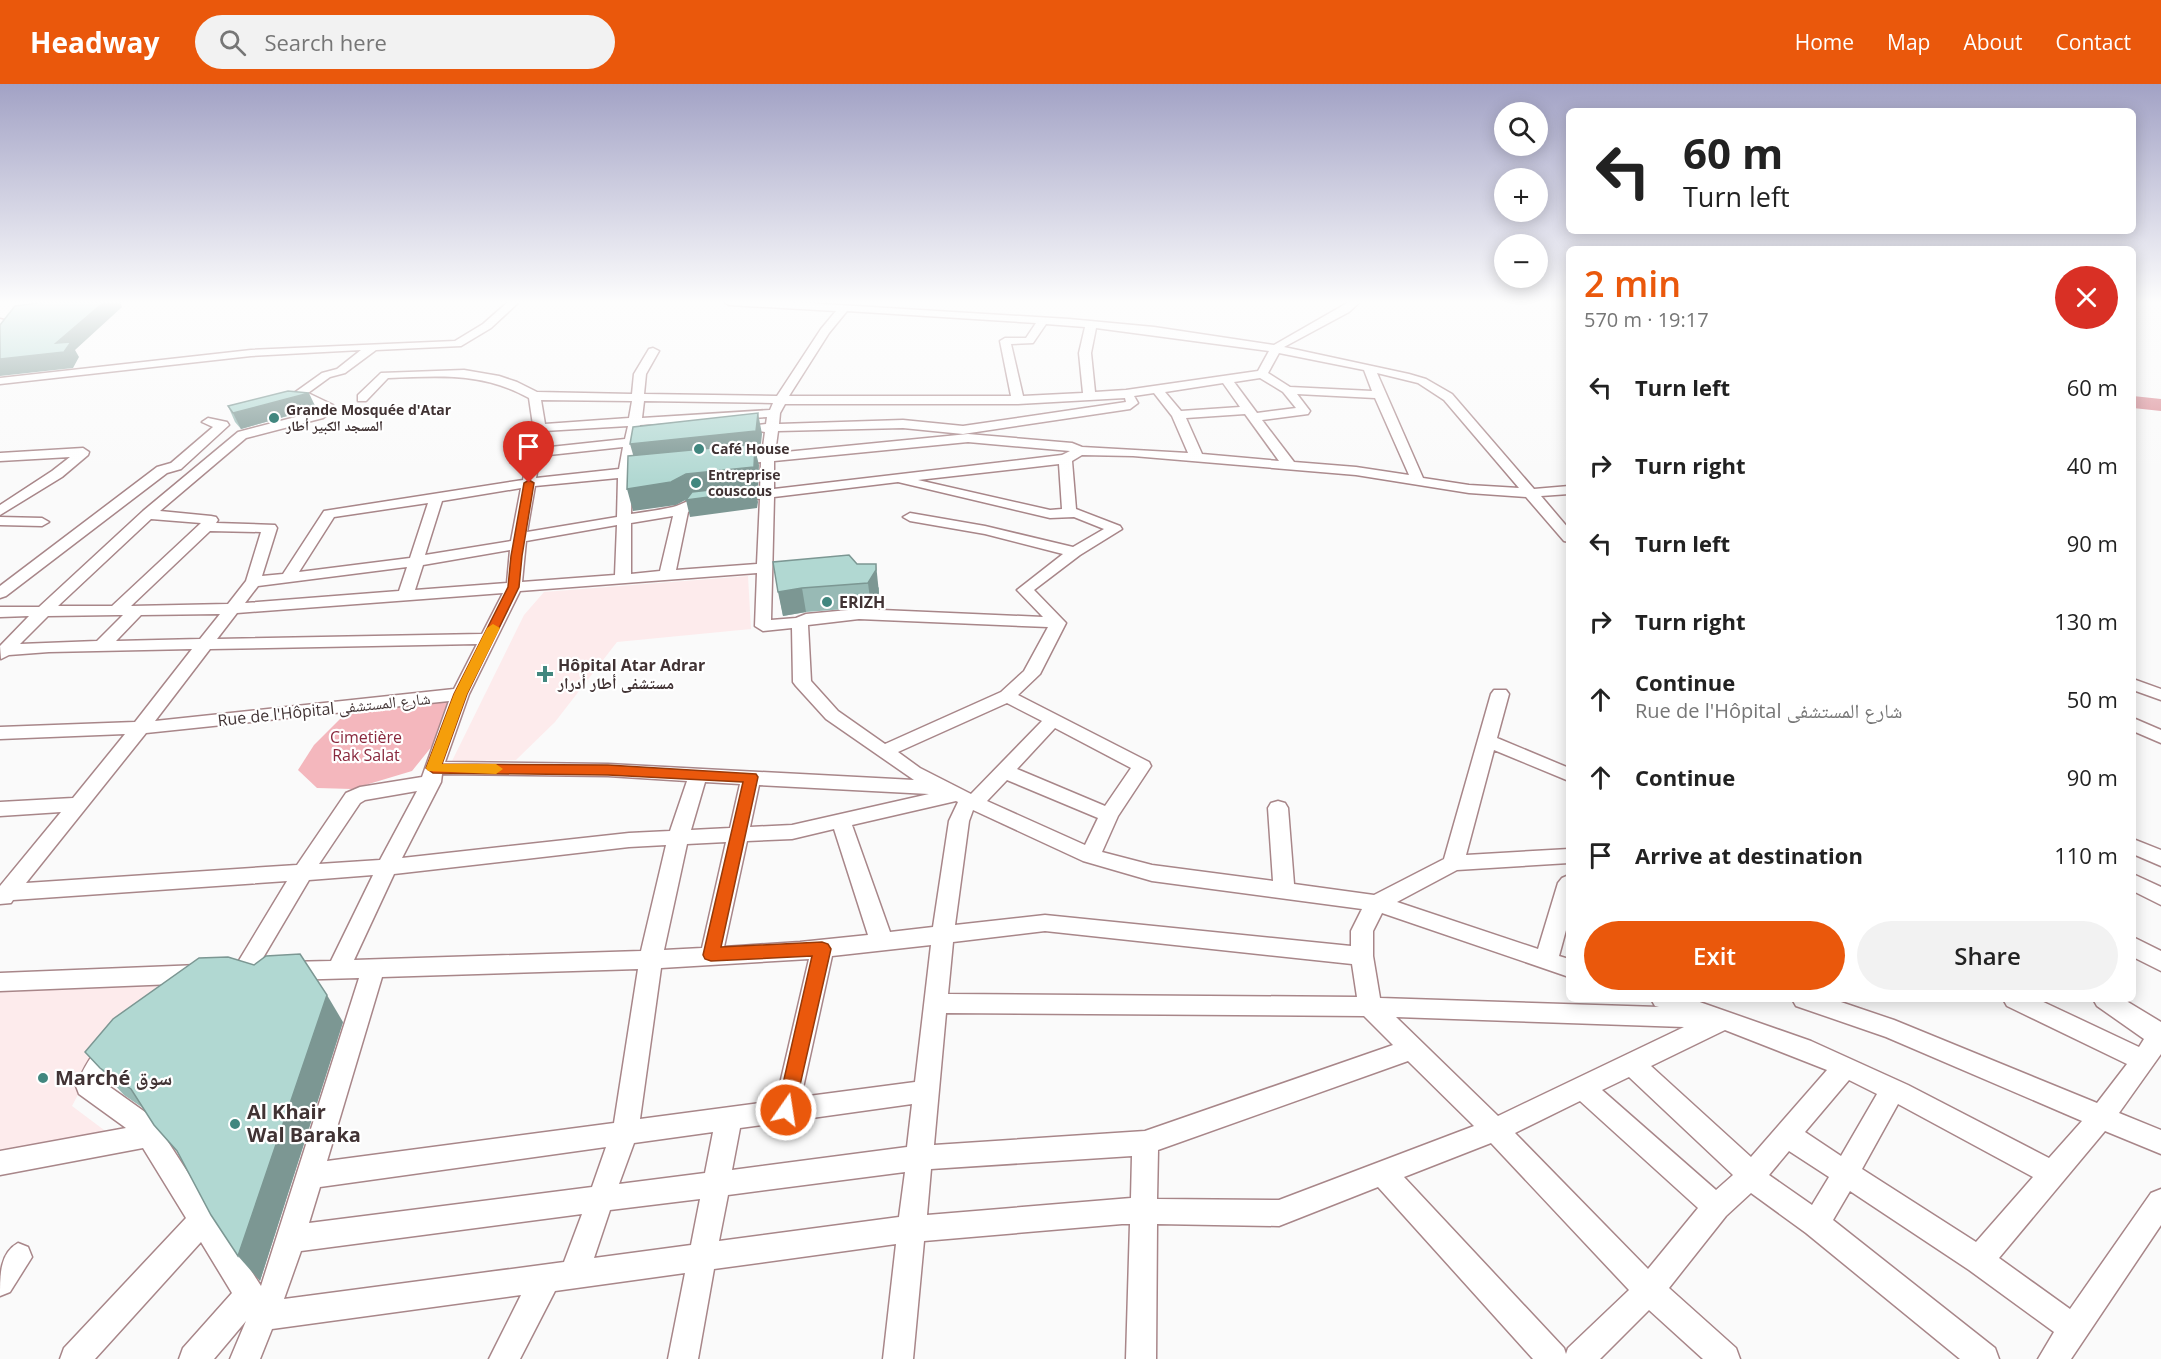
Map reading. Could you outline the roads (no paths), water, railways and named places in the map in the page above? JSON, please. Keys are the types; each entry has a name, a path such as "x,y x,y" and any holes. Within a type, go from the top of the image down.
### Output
{"street":[{"path":"0,381 175,362"},
{"path":"281,401 290,399 326,375 341,371 354,362"},
{"path":"623,579 625,473 635,421 640,374 647,362"},
{"path":"805,362 776,407 772,427 768,457 763,626 800,623 806,618 859,614 1058,623"},
{"path":"1010,362 1018,400"},
{"path":"1086,362 1089,396"},
{"path":"1262,374 1269,362"},
{"path":"1341,362 1422,381 1440,390 1566,534"},
{"path":"1369,368 1418,481"},
{"path":"362,399 385,375 434,373 489,378 509,383 535,396 637,397 776,407"},
{"path":"538,428 776,407 1018,400 1126,394 1262,374 1287,390 1304,411 1178,415"},
{"path":"1226,379 1290,466"},
{"path":"1157,389 1178,415 1197,458"},
{"path":"1287,390 1379,395"},
{"path":"2,652 148,514 242,435 319,415 329,408 300,393"},
{"path":"724,462 964,434 1130,405 1132,403 1126,394"},
{"path":"339,969 432,775 460,694 514,587 519,541 538,428 535,396"},
{"path":"0,593 162,470 176,466 224,424 208,422 225,414"},
{"path":"748,430 772,427 903,424 1072,447 1079,451 1133,452 1356,471 1469,489 1531,493 1566,490"},
{"path":"534,453 666,439"},
{"path":"745,496 1065,459 1079,451"},
{"path":"0,458 83,452 57,474 0,511"},
{"path":"1065,459 1069,513"},
{"path":"288,577 328,514 529,483 669,468"},
{"path":"890,478 1050,513 1076,513 1115,529 1075,552 1025,590 1058,623"},
{"path":"405,596 436,499"},
{"path":"253,582 418,561 681,510 692,503 724,499"},
{"path":"667,575 681,510"},
{"path":"116,611 211,520 148,514"},
{"path":"910,517 985,530 1075,552"},
{"path":"0,521 42,522"},
{"path":"5,892 140,728 253,582 270,528 206,527"},
{"path":"0,612 231,609 763,568"},
{"path":"102,646 137,610"},
{"path":"800,623 802,682 832,715 913,772 1090,856 1152,873 1376,903 1566,967"},
{"path":"885,751 1007,696 1031,674 1058,623"},
{"path":"2,652 49,646 488,639"},
{"path":"2136,685 2161,695"},
{"name":"Rue de l'Hôpital شارع المستشفى","path":"0,734 140,728 460,694"},
{"path":"1453,863 1500,694"},
{"path":"1007,696 1142,766 1109,815 1090,856"},
{"path":"5,892 387,867 629,840 792,832 961,796 1004,771 1053,720"},
{"path":"2136,725 2161,737"},
{"path":"1488,741 1566,767"},
{"path":"243,972 303,872 353,798 360,794 432,775 608,770 751,777 961,796"},
{"path":"1004,771 1109,815"},
{"path":"504,1359 560,1276 601,1199 625,1131 651,958 678,838 698,775"},
{"path":"711,955 751,777"},
{"path":"898,1359 935,1004 961,796"},
{"path":"0,809 79,804"},
{"path":"1278,808 1284,891"},
{"path":"841,821 882,942"},
{"path":"2136,847 2161,859"},
{"path":"1566,856 1453,863 1376,903 1362,932 1362,956 1370,1007 1495,1130 1649,1290 1725,1359"},
{"path":"2136,884 2161,897"},
{"path":"1546,960 1566,892"},
{"path":"0,982 374,967 553,964 822,949 1045,923 1362,956"},
{"path":"2136,948 2161,962"},
{"path":"786,1110 822,949"},
{"path":"245,1359 256,1306 290,1239 374,967"},
{"path":"160,1001 184,975"},
{"path":"1672,1002 1725,1019 1845,1067 2051,1173"},
{"path":"1813,1002 1894,1030 2161,1142"},
{"path":"2021,1002 2144,1061"},
{"path":"1979,1260 2101,1117 2144,1061 2160,1035 2109,1002"},
{"path":"935,1004 1370,1007 1725,1019"},
{"path":"194,1359 256,1306 560,1276 912,1228 1122,1211 1279,1212 1495,1130 1725,1019"},
{"path":"127,1035 103,1062 88,1086 143,1125 256,1306"},
{"path":"290,1239 919,1158 1145,1143 1412,1049"},
{"path":"1632,1064 1750,1175 1816,1224 1984,1359"},
{"path":"1579,1359 1649,1290 1716,1208 1787,1136 1845,1067"},
{"path":"1583,1088 1716,1208"},
{"path":"1816,1224 1893,1090"},
{"path":"310,1176 926,1091"},
{"path":"683,1359 729,1117"},
{"path":"0,1163 149,1135"},
{"path":"1787,1136 1979,1260 2074,1329"},
{"path":"1141,1359 1145,1143"},
{"path":"1382,1173 1554,1359"},
{"path":"2053,1359 2161,1202"},
{"path":"75,1359 203,1220"},
{"path":"0,1282 18,1257"}],"waterway":[{"path":"2136,402 2161,405"}],"place":[{"name":"Grande Mosquée d'Atar المسجد الكبير أطار","path":"274,418"},
{"name":"Café House","path":"699,449"},
{"name":"Entreprise couscous","path":"696,483"},
{"name":"ERIZH","path":"827,602"},
{"name":"Hôpital Atar Adrar مستشفى أطار أدرار","path":"545,674"},
{"name":"Marché سوق","path":"43,1078"},
{"name":"Al Khair Wal Baraka","path":"235,1124"}],"park label":[{"name":"Cimetière Rak Salat","path":"366,746"}]}
